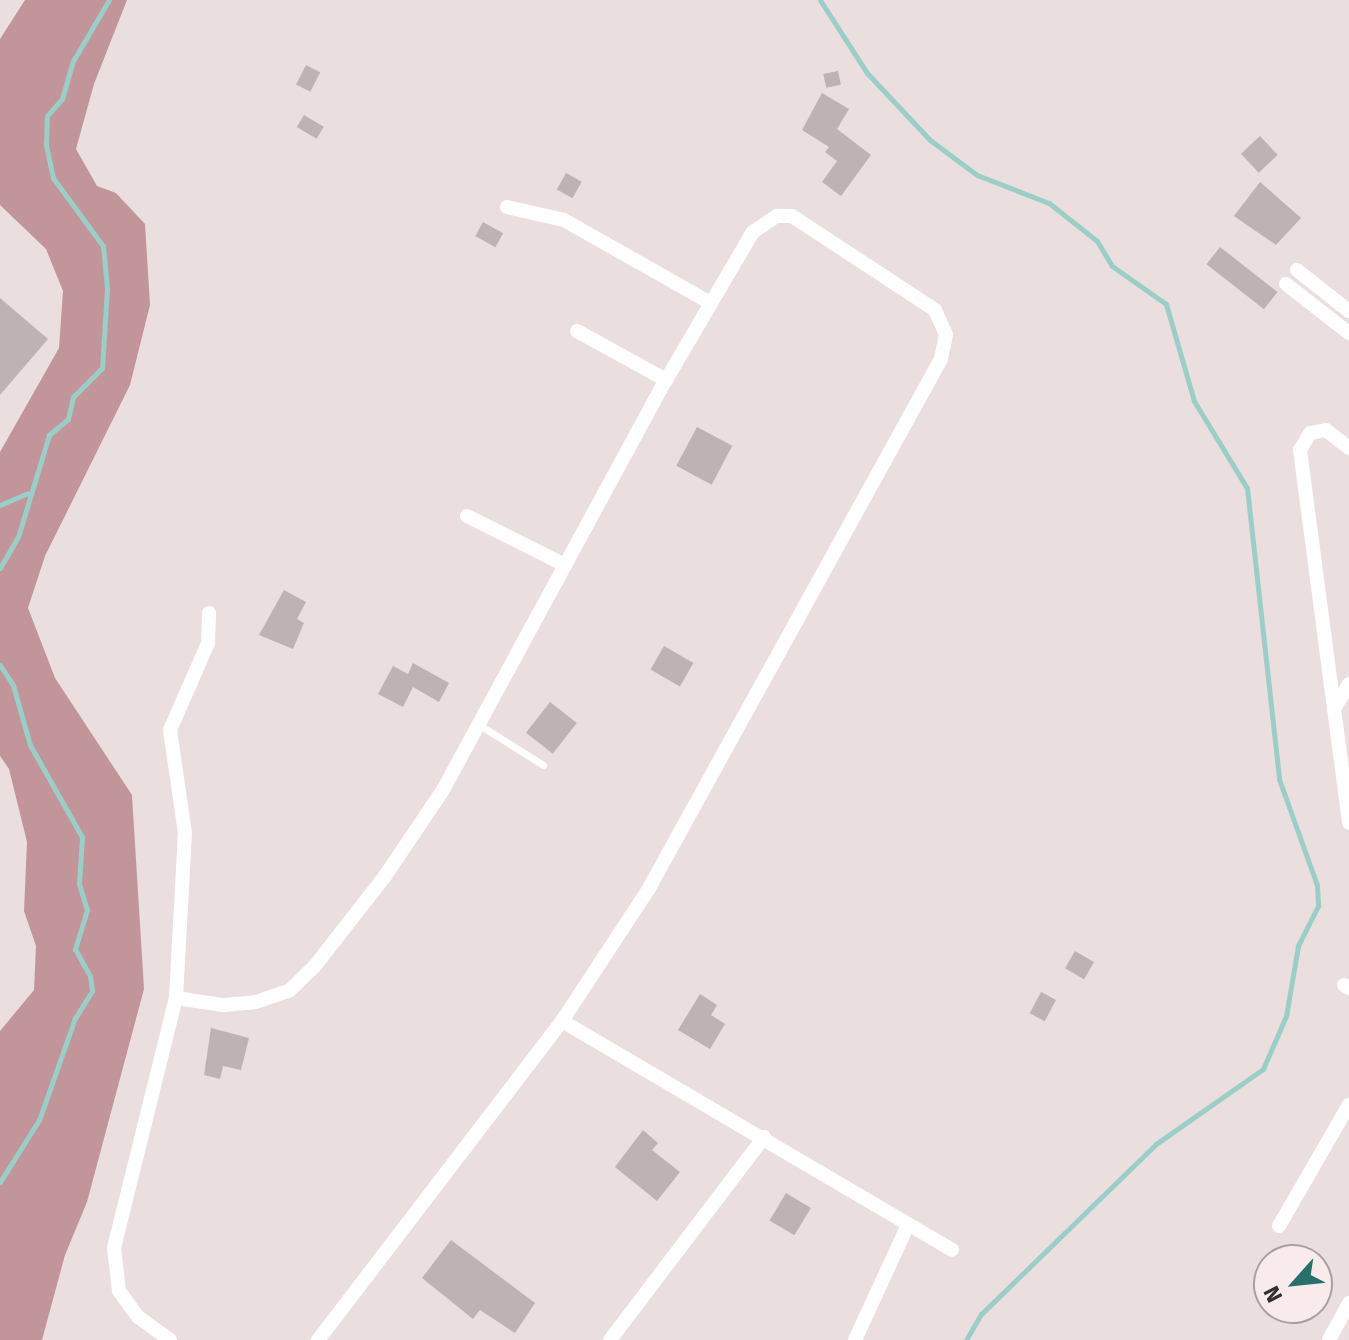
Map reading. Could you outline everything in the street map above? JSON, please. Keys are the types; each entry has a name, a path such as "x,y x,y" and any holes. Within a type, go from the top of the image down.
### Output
{"street":[{"path":"507,207 564,220 711,303"},
{"path":"176,998 256,1002 298,982 385,876 443,790 666,380 753,232 777,216 792,216 935,310 946,335 941,359 648,890 562,1021 318,1340"},
{"path":"1297,270 1349,311"},
{"path":"1286,284 1349,333"},
{"path":"577,331 666,380"},
{"path":"1349,448 1326,430 1310,433 1300,450 1349,821"},
{"path":"467,516 565,565"},
{"path":"170,1340 138,1317 119,1291 114,1269 114,1248 176,998 185,833 170,730 208,643 209,613"},
{"path":"1334,709 1349,684"},
{"path":"562,1021 764,1137 907,1227 952,1250"},
{"path":"1279,1226 1349,1105"},
{"path":"610,1340 764,1137"},
{"path":"855,1340 907,1227"},
{"path":"1329,1340 1349,1303"}],"lane":[{"path":"478,724 543,765"}],"shaded area":[{"path":"25,0 127,0 94,84 76,149 97,186 116,193 145,224 150,305 130,385 45,556 28,608 55,678 132,795 144,989 87,1202 65,1255 42,1340 0,1340 0,1031 34,990 36,946 24,911 27,842 9,769 0,756 0,452 59,348 63,291 46,249 0,205 0,39"}],"building":[{"path":"306,65 320,72 310,92 296,85"},
{"path":"838,71 841,85 826,88 823,74"},
{"path":"822,93 849,109 837,129 871,155 841,196 822,182 837,161 825,152 829,147 802,130"},
{"path":"304,115 324,127 317,139 297,127"},
{"path":"1260,136 1278,155 1259,173 1241,154"},
{"path":"566,173 582,182 573,198 557,190"},
{"path":"1260,182 1301,218 1276,245 1234,216"},
{"path":"483,222 503,233 495,247 475,236"},
{"path":"1220,247 1278,292 1264,309 1206,264"},
{"path":"0,298 48,339 0,395"},
{"path":"697,427 732,446 712,485 676,466"},
{"path":"284,590 306,602 297,619 304,623 293,649 259,635"},
{"path":"664,646 693,663 680,686 650,669"},
{"path":"413,663 449,683 439,702 413,687 403,707 378,694 393,666 408,674"},
{"path":"550,702 577,723 553,754 526,733"},
{"path":"1075,951 1094,962 1084,979 1065,968"},
{"path":"1041,992 1056,1000 1045,1021 1030,1013"},
{"path":"700,994 717,1005 711,1015 725,1024 710,1049 678,1030"},
{"path":"211,1028 249,1038 241,1070 223,1066 220,1079 204,1075"},
{"path":"643,1130 658,1143 652,1150 680,1172 657,1201 615,1167"},
{"path":"786,1193 811,1208 794,1235 770,1220"},
{"path":"451,1240 535,1303 515,1333 480,1310 473,1319 422,1278"}],"waterway":[{"path":"0,568 18,537 49,435 68,419 73,397 102,368 107,288 103,246 53,178 46,144 47,116 62,99 73,61 109,0"},
{"path":"820,0 867,73 930,140 977,175 1049,203 1097,241 1112,266 1166,304 1194,401 1247,488 1279,779 1317,885 1318,906 1298,946 1286,1016 1263,1069 1156,1144 981,1314 966,1340"},
{"path":"0,505 28,493"},
{"path":"0,665 13,685 30,745 82,837 79,884 87,910 75,949 90,976 92,991 75,1018 39,1120 0,1182"}]}
